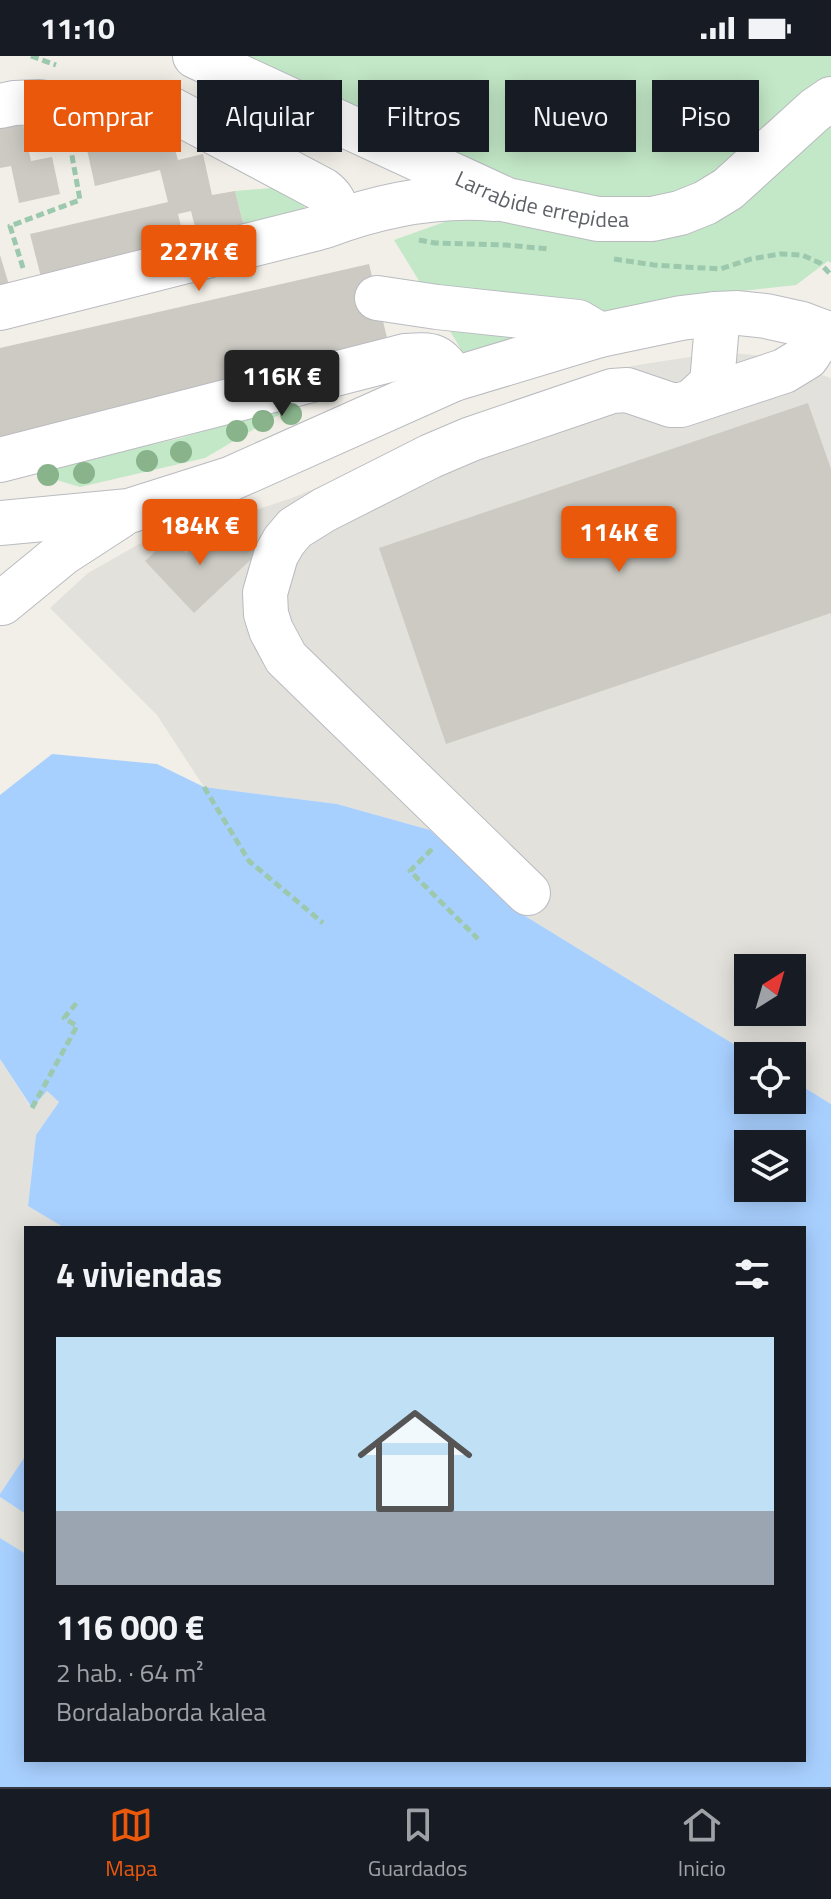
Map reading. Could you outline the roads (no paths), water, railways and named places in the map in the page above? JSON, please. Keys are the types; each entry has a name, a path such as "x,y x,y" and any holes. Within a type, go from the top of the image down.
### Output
{"street":[{"name":"Larrabide errepidea","path":"195,56 507,200 598,219 652,219 705,203 728,189 831,99"},
{"path":"0,106 40,102 86,111 163,105 323,190 334,201 330,218"},
{"path":"13,292 272,240 330,218 377,209 440,199 507,200"},
{"path":"377,298 578,322 600,335"},
{"path":"694,400 712,383 715,314"},
{"path":"0,523 129,511 230,479 454,379 600,335 715,314 766,316 802,324 827,334 807,357 784,371 681,405 671,405 627,390 612,391 471,439 304,521 284,541 273,564 265,593 271,630 286,658 528,893"},
{"path":"0,460 405,356 427,355 443,361 454,379"},
{"path":"1,604 63,553 129,511"},
{"path":"0,546 6,554 10,571 9,587 1,604"}],"water":[{"path":"52,754 157,764 204,787 337,804 430,830 517,911 734,1044 734,1114 806,1114 806,1089 831,1104 831,1787 0,1787 0,1538 24,1553 24,1762 806,1762 806,1226 62,1226 28,1206 36,1135 59,1102 47,1091 32,1108 0,1059 0,795"},
{"path":"24,1458 24,1513 0,1494"}]}
